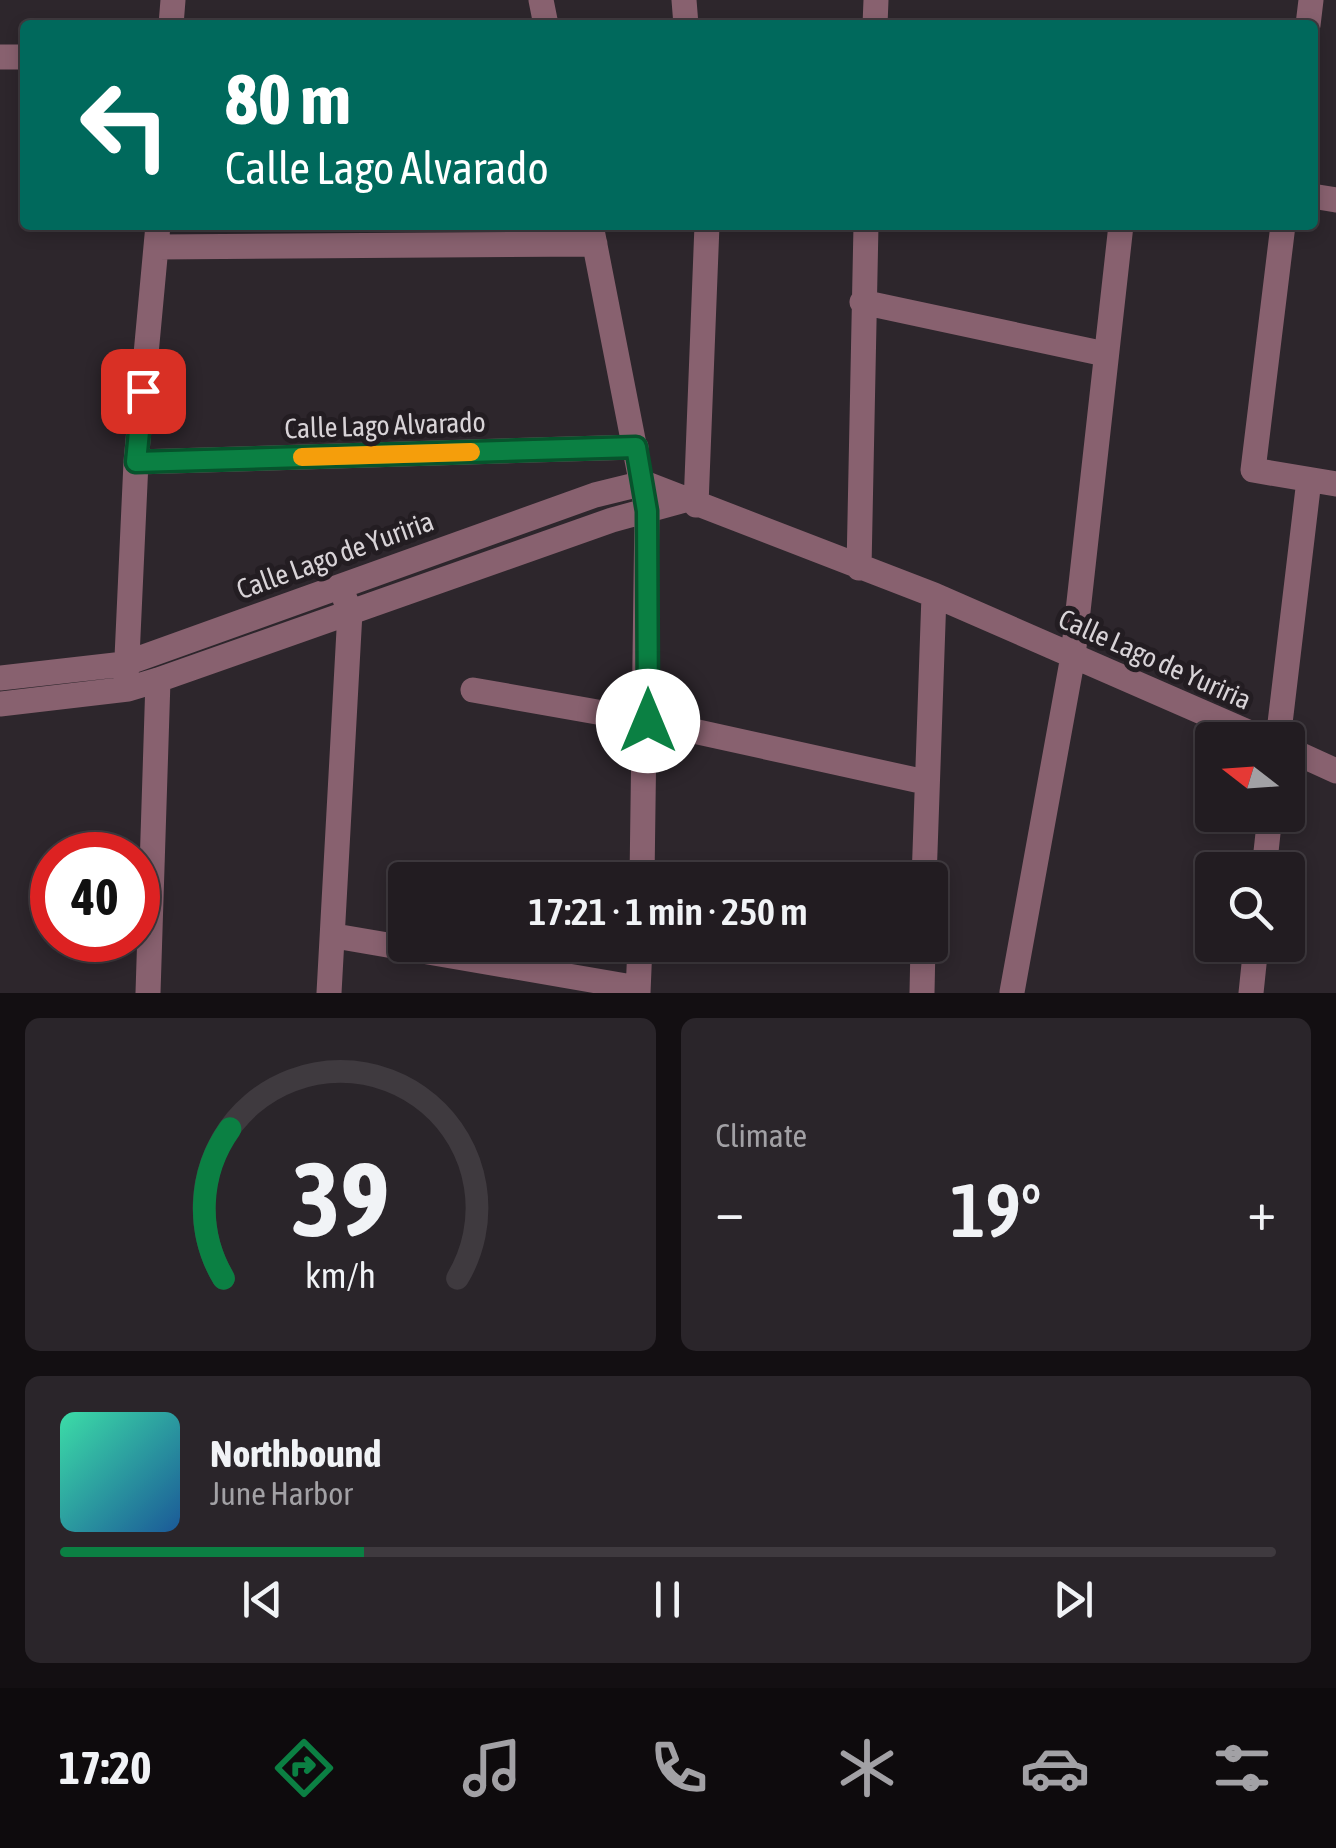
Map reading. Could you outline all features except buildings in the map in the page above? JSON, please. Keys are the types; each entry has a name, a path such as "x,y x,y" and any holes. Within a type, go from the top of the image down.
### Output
{"street":[{"path":"690,503 708,230"},
{"path":"859,568 866,230"},
{"path":"1012,992 1073,656 1121,230"},
{"path":"1282,230 1253,470 1336,484"},
{"path":"126,676 136,462 157,236 593,234 647,511 648,721 643,862"},
{"path":"862,302 1105,354"},
{"name":"Calle Lago Alvarado","path":"136,462 636,447"},
{"path":"1280,722 1309,480"},
{"name":"Calle Lago de Yuriria","path":"0,704 126,676 340,584 596,494 644,483 934,596 1225,722"},
{"name":"Calle Lago de Yuriria","path":"0,678 126,676 158,680 647,511 690,503"},
{"path":"329,993 350,612 340,584"},
{"path":"924,862 934,596"},
{"path":"148,993 158,680"},
{"path":"473,690 648,721 925,782"},
{"path":"1305,757 1336,771"},
{"path":"335,936 638,990 639,962"},
{"path":"922,962 922,993"},
{"path":"1251,993 1254,962"}],"slow traffic":[{"path":"302,457 471,452"}],"route":[{"path":"143,391 136,462 636,447 647,511 648,721"}]}
